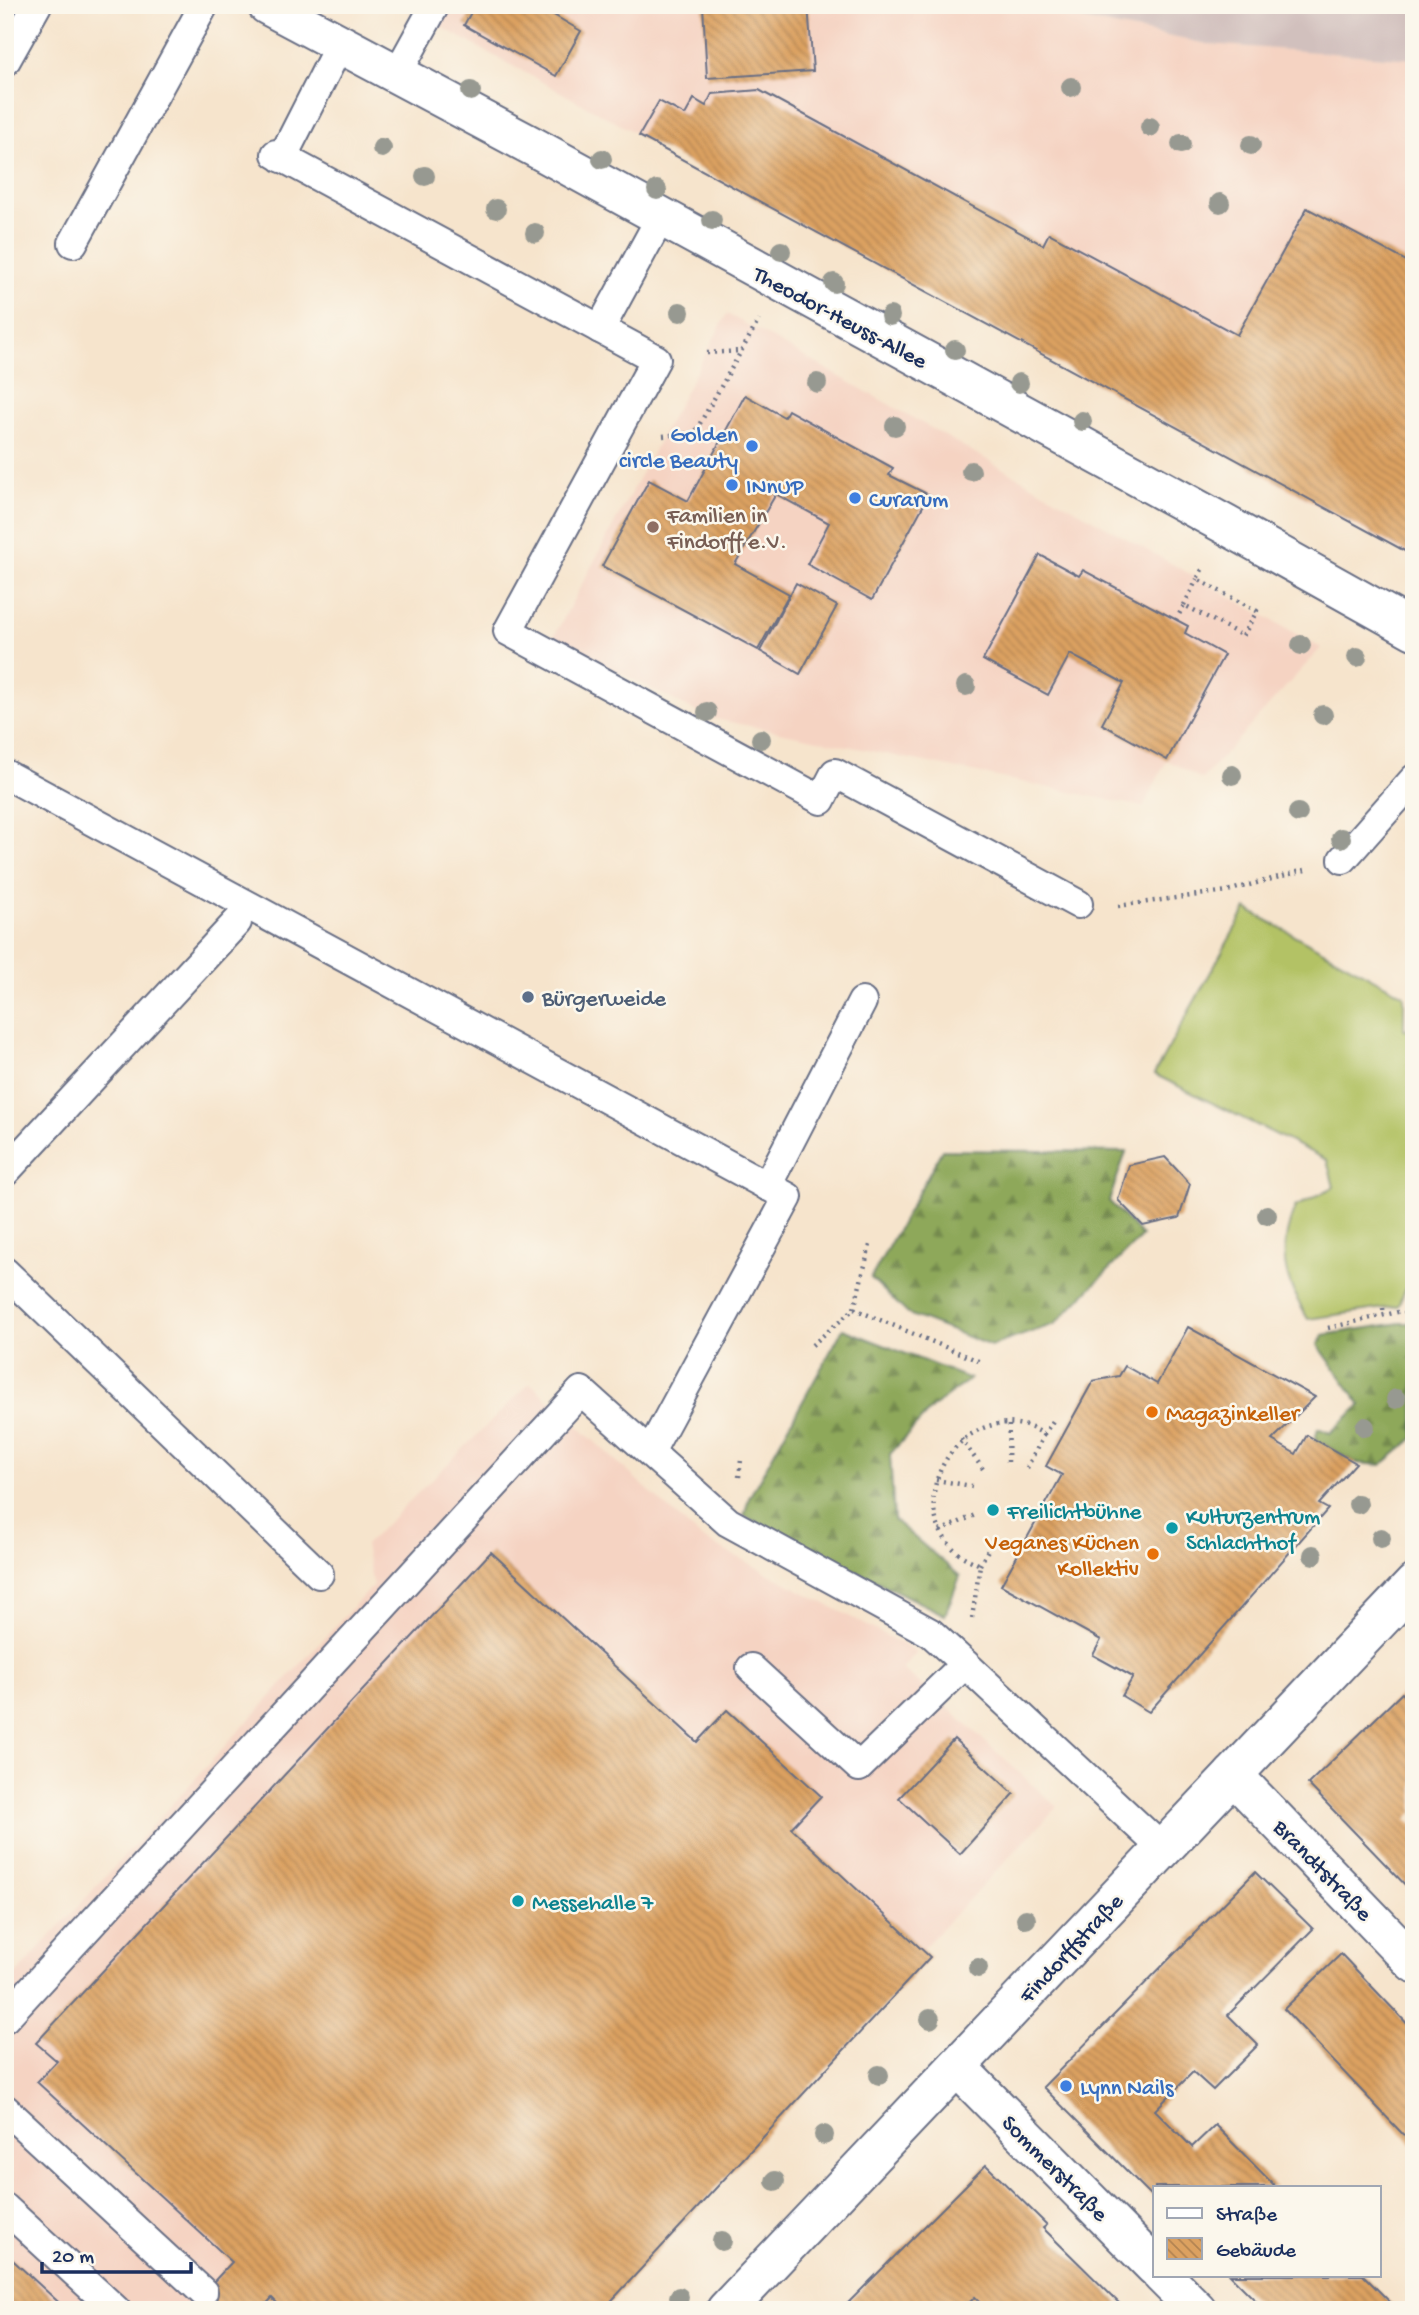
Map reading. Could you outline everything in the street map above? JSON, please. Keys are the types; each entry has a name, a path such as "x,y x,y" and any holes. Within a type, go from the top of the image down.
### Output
{"street":[{"name":"Theodor-Heuss-Allee","path":"267,5 662,217 1414,630"},
{"name":"Findorffstraße","path":"726,2310 1414,1584"},
{"name":"Brandtstraße","path":"1233,1775 1414,1963"},
{"name":"Sommerstraße","path":"957,2067 1153,2265"},
{"path":"1163,2276 1197,2310"}],"lane":[{"path":"5,62 37,5"},
{"path":"73,243 204,5"},
{"path":"397,74 435,5"},
{"path":"341,44 279,156 656,359 508,631 821,800 835,773 1078,904"},
{"path":"600,329 662,217"},
{"path":"5,774 788,1197 650,1452"},
{"path":"1343,859 1414,779"},
{"path":"5,1172 237,922"},
{"path":"766,1186 862,1002"},
{"path":"5,1272 319,1574"},
{"path":"5,2018 581,1391 728,1522 931,1633 1163,1849"},
{"path":"751,1668 859,1767 965,1664"},
{"path":"5,2109 203,2292"},
{"path":"5,2208 116,2310"}],"path":[{"path":"663,436 695,432 780,283"},
{"path":"707,353 741,351"},
{"path":"1176,620 1226,525"},
{"path":"1184,605 1243,636 1257,611 1197,579"},
{"path":"1078,904 1092,910 1227,891 1343,859"},
{"path":"812,1345 854,1309 871,1241"},
{"path":"1383,1308 1384,1315"},
{"path":"854,1309 981,1362"},
{"path":"1328,1328 1402,1311 1414,1311"},
{"path":"1027,1468 1053,1422"},
{"path":"980,1565 957,1552 940,1531 934,1507 936,1480 944,1459 961,1439 983,1428 1009,1423 1034,1427 1044,1434"},
{"path":"1008,1462 1009,1423"},
{"path":"961,1439 983,1469"},
{"path":"936,1480 972,1486"},
{"path":"940,1531 975,1515"},
{"path":"973,1616 980,1565 996,1535"}],"shaded area":[{"path":"401,5 1005,5 1208,44 1414,59 1414,558"},
{"path":"1005,5 1414,5 1414,59 1208,44"},
{"path":"727,314 1321,648 1202,779 1167,760 1143,807 706,717 553,638"},
{"name":"Messehalle 7","path":"530,1383 701,1538 917,1652 902,1669 1057,1807 922,1949 930,1957 603,2310 5,2310 5,1986 373,1585 365,1545"}],"green space":[{"path":"1246,909 1404,995 1404,1030 1414,1026 1414,1280 1407,1286 1398,1306 1308,1319 1288,1278 1285,1265 1286,1238 1295,1207 1334,1187 1327,1160 1154,1074"},
{"path":"942,1150 1126,1152 1109,1201 1142,1236 1055,1324 991,1346 908,1314 871,1278"},
{"path":"1414,1323 1414,1438 1381,1465 1356,1463 1315,1439 1318,1428 1330,1433 1361,1405 1318,1345 1323,1335"},
{"path":"843,1329 970,1379 933,1407 890,1454 894,1520 960,1576 945,1615 744,1516 749,1498"}],"building":[{"path":"475,5 553,5 547,11 581,31 556,76 464,25"},
{"path":"703,5 808,5 813,71 707,78"},
{"path":"759,90 1043,245 1049,233 1237,335 1307,208 1414,265 1414,556 639,136 659,101 685,115 694,99 706,106 712,94"},
{"path":"745,395 784,417 788,410 893,468 889,475 929,495 872,600 807,564 829,523 776,494 735,564 789,594 758,650 602,566 649,480 688,501"},
{"path":"1040,555 1079,576 1083,570 1188,626 1185,633 1224,655 1167,760 1102,724 1124,683 1070,654 1048,695 983,660"},
{"path":"796,583 837,606 800,674 760,651"},
{"path":"1165,1157 1190,1184 1179,1218 1143,1226 1118,1200 1129,1165"},
{"name":"Kulturzentrum Schlachthof","path":"1188,1327 1315,1397 1272,1440 1296,1454 1307,1435 1356,1463 1319,1504 1328,1509 1149,1712 1122,1696 1133,1677 1093,1655 1101,1640 1001,1585 1062,1475 1046,1466 1093,1381 1119,1376 1125,1366 1157,1384"},
{"name":"Messehalle 7","path":"491,1552 697,1742 727,1710 821,1796 791,1828 930,1957 603,2310 284,2310 272,2298 261,2310 187,2310 232,2262 37,2082 57,2061 36,2043"},
{"path":"1414,1685 1414,1812 1407,1819 1414,1826 1414,1894 1308,1784 1402,1693 1404,1695"},
{"path":"954,1739 1014,1794 960,1854 899,1798"},
{"path":"1255,1872 1313,1929 1228,2015 1258,2045 1213,2090 1193,2072 1155,2110 1192,2147 1215,2125 1275,2186 1153,2186 1153,2197 1043,2087"},
{"path":"1341,1954 1414,2031 1414,2146 1284,2009"},
{"path":"986,2165 1047,2225 1043,2228 1126,2310 988,2310 975,2297 962,2310 841,2310"},
{"path":"5,2253 67,2310 5,2310"},
{"path":"1231,2276 1364,2276 1398,2310 1265,2310"}],"place":[{"name":"Golden circle Beauty","path":"752,446"},
{"name":"INnUP","path":"732,485"},
{"name":"Curarum","path":"855,498"},
{"name":"Familien in Findorff e.V.","path":"653,527"},
{"name":"Bürgerweide","path":"528,997"},
{"name":"Magazinkeller","path":"1152,1412"},
{"name":"Freilichtbühne","path":"993,1510"},
{"name":"Kulturzentrum Schlachthof","path":"1172,1528"},
{"name":"Veganes Küchen Kollektiv","path":"1153,1554"},
{"name":"Messehalle 7","path":"518,1901"},
{"name":"Lynn Nails","path":"1066,2086"}]}
